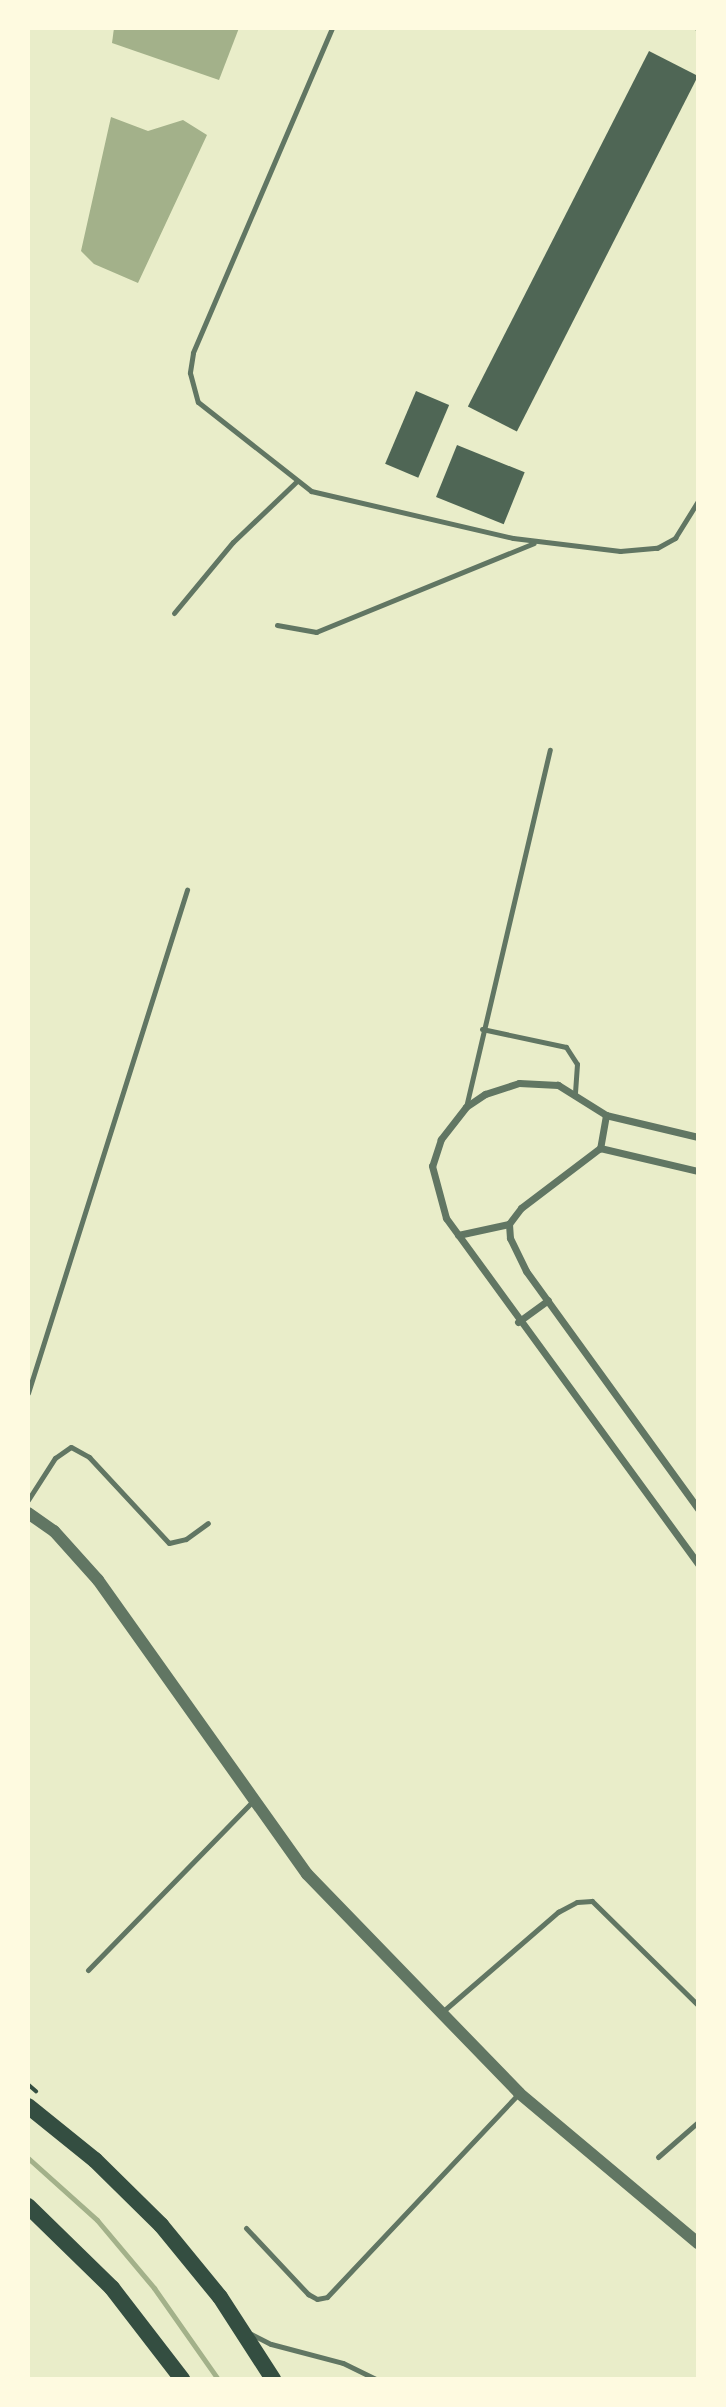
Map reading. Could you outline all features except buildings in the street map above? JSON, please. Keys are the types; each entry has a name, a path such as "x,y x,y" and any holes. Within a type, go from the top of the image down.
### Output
{"main road":[{"path":"28,2106 95,2160 161,2225 243,2331 273,2379"},
{"path":"28,2206 111,2288 182,2379"}],"street":[{"path":"698,1137 606,1115 558,1085 519,1083 485,1094 466,1107 441,1139 432,1166 437,1196 458,1236 518,1322 698,1564"},
{"path":"458,1236 509,1224 522,1208 600,1148 606,1115"},
{"path":"600,1148 698,1171"},
{"path":"509,1224 515,1253 526,1271 698,1509"},
{"path":"518,1322 548,1300"},
{"path":"28,1513 54,1531 98,1580 253,1802 307,1874 439,2014 519,2092 698,2243"}],"lane":[{"path":"332,28 193,353 190,373 198,402 208,413 297,481 327,497 409,510 537,542 620,551 657,548 675,538 698,501"},
{"path":"174,613 233,542 297,481"},
{"path":"276,625 316,632 537,542"},
{"path":"466,1107 482,1029 550,750"},
{"path":"28,1393 187,890"},
{"path":"482,1029 566,1047 577,1064 575,1096"},
{"path":"28,1500 55,1458 71,1447 89,1457 169,1543 186,1539 208,1523"},
{"path":"88,1970 253,1802"},
{"path":"439,2014 558,1912 585,1901 608,1912 698,2005"},
{"path":"246,2228 308,2294 327,2297 519,2092"},
{"path":"658,2157 698,2122"},
{"path":"243,2331 271,2344 343,2363 376,2379"}],"shaded area":[{"path":"114,28 239,28 219,80 112,43"},
{"path":"111,117 148,131 183,120 207,135 138,283 94,264 81,251"}],"waterway":[{"path":"28,2158 97,2220 154,2288 218,2379"}]}
